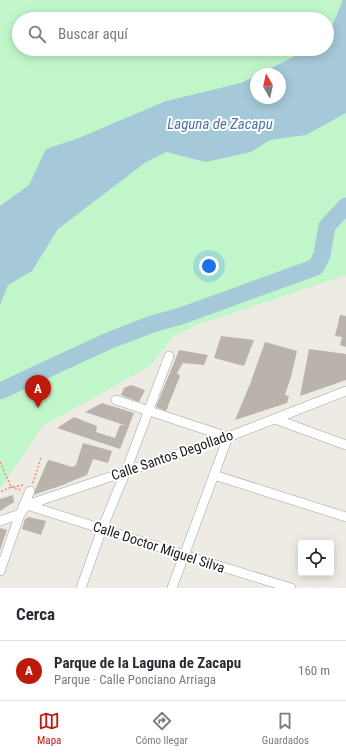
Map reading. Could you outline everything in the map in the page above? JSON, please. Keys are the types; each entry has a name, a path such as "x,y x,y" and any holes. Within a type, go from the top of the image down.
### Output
{"street":[{"path":"81,588 102,529 126,471 169,356"},
{"name":"Calle Santos Degollado","path":"27,505 228,437 346,391"},
{"path":"116,400 228,437 172,588"},
{"path":"275,419 346,445"},
{"path":"214,475 346,517"},
{"path":"0,572 20,514 30,491"},
{"path":"0,521 20,514 27,505"},
{"name":"Calle Doctor Miguel Silva","path":"27,505 291,588"}],"path":[{"path":"30,491 41,458"},
{"path":"0,462 11,488 0,492"}],"green space":[{"path":"0,0 346,0 346,275 197,325 174,336 150,366 43,426 0,489"}],"water":[{"name":"Laguna de Zacapu","path":"343,0 346,0 346,113 306,135 270,140 251,152 206,162 166,152 146,162 58,229 32,271 8,285 0,305 0,206 29,185 46,149 79,138 166,101 241,83 250,79 250,104 286,104 286,68 272,68 295,56 334,56 334,21"}],"building":[{"path":"340,315 346,316 346,347 340,345 342,337 335,336"},
{"path":"221,336 254,340 244,366 214,358"},
{"path":"265,342 297,351 285,395 289,396 287,403 235,420 250,384"},
{"path":"309,349 346,354 346,380 300,396"},
{"path":"179,350 208,355 204,365 183,363 177,373 180,376 166,411 156,407"},
{"path":"131,385 145,390 139,402 121,395 124,388"},
{"path":"102,403 134,413 120,449 57,428 74,417 97,426 96,432 115,438 120,425 127,426 85,412"},
{"path":"83,443 112,451 108,463 93,459 87,475 33,495 48,460 72,467 76,465"},
{"path":"13,495 14,502 0,511 0,499"},
{"path":"29,517 46,521 41,535 22,529 25,519"},
{"path":"0,528 7,530 0,550"}],"waterway":[{"path":"0,391 108,341 152,324 181,316 316,267 322,255 327,226 346,206"}],"place":[{"name":"Parque de la Laguna de Zacapu","path":"38,408"}]}
